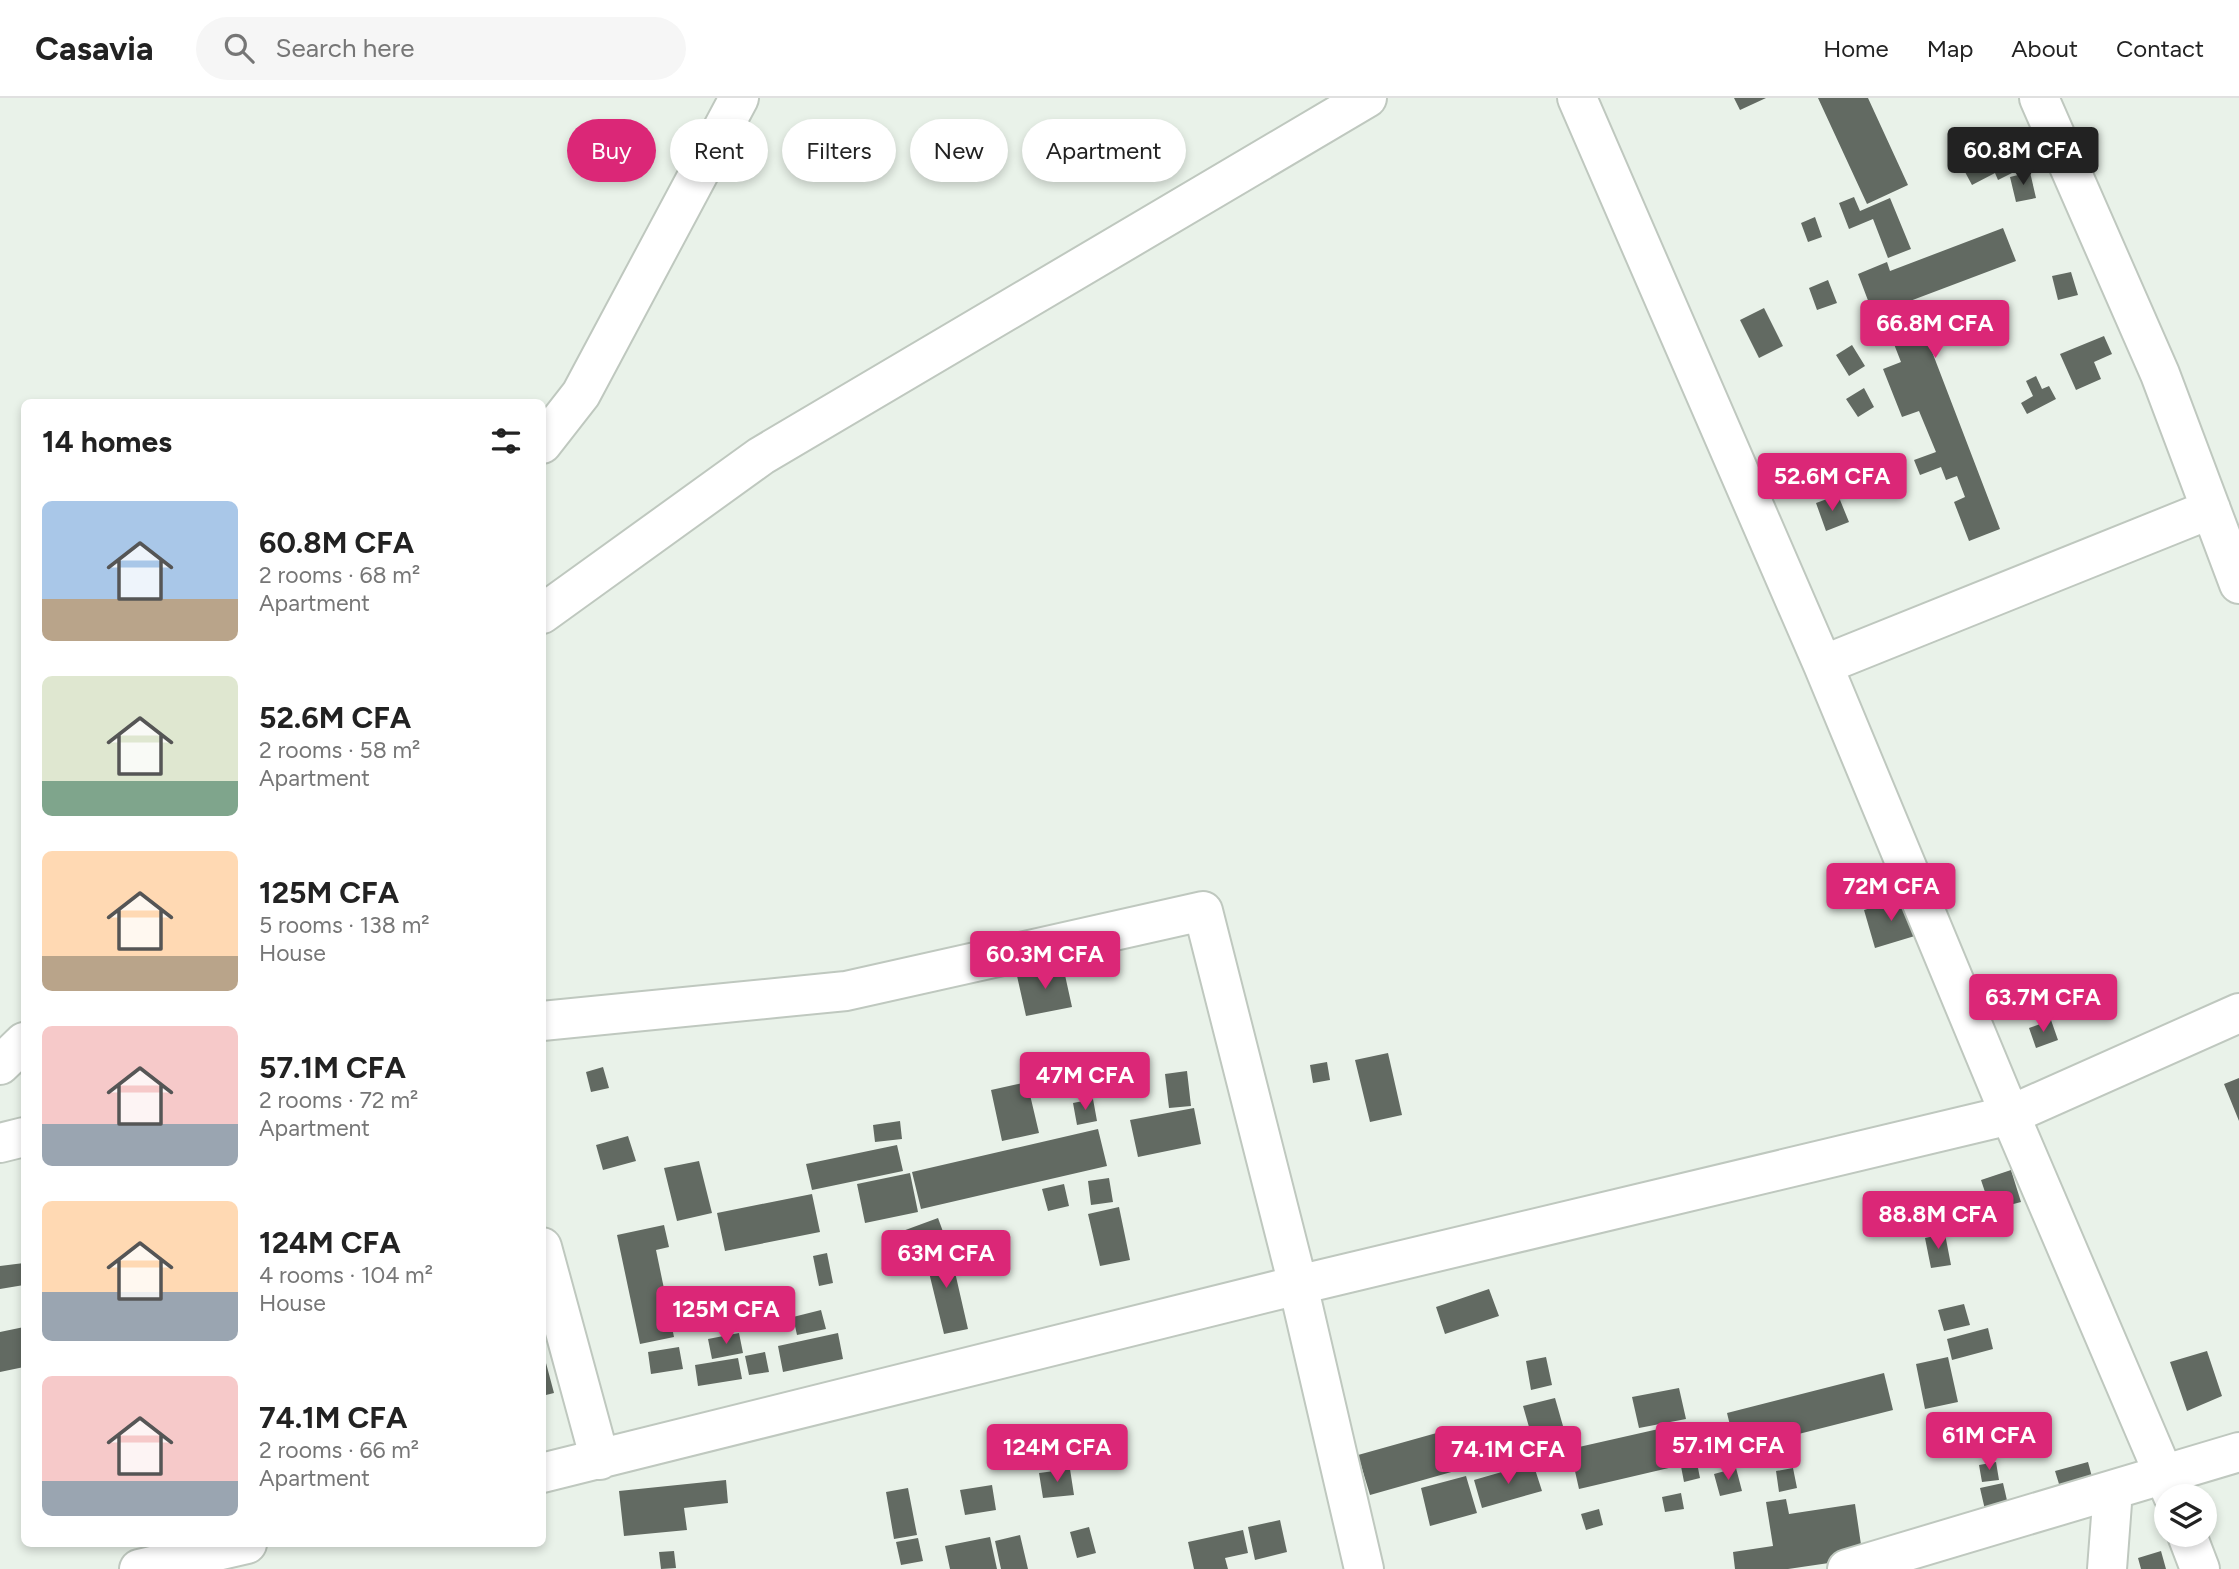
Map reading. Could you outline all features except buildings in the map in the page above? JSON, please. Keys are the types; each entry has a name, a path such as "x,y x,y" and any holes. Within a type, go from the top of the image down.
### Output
{"street":[{"path":"546,439 581,394 739,98"},
{"path":"546,611 761,456 1367,98"},
{"path":"1577,98 1823,665 2010,1115 2168,1484"},
{"path":"2039,98 2160,374 2239,584"},
{"path":"1823,665 2211,509"},
{"path":"546,1021 846,991 1203,911 1298,1285 1364,1569"},
{"path":"546,1472 1298,1285 2010,1115 2239,1013"},
{"path":"0,1065 21,1045"},
{"path":"0,1143 21,1138"},
{"path":"546,1262 600,1460"},
{"path":"2173,1484 2239,1452"},
{"path":"1847,1569 2113,1490 2154,1487"},
{"path":"2107,1569 2113,1490"},
{"path":"139,1569 234,1547"},
{"path":"2192,1547 2200,1569"}]}
